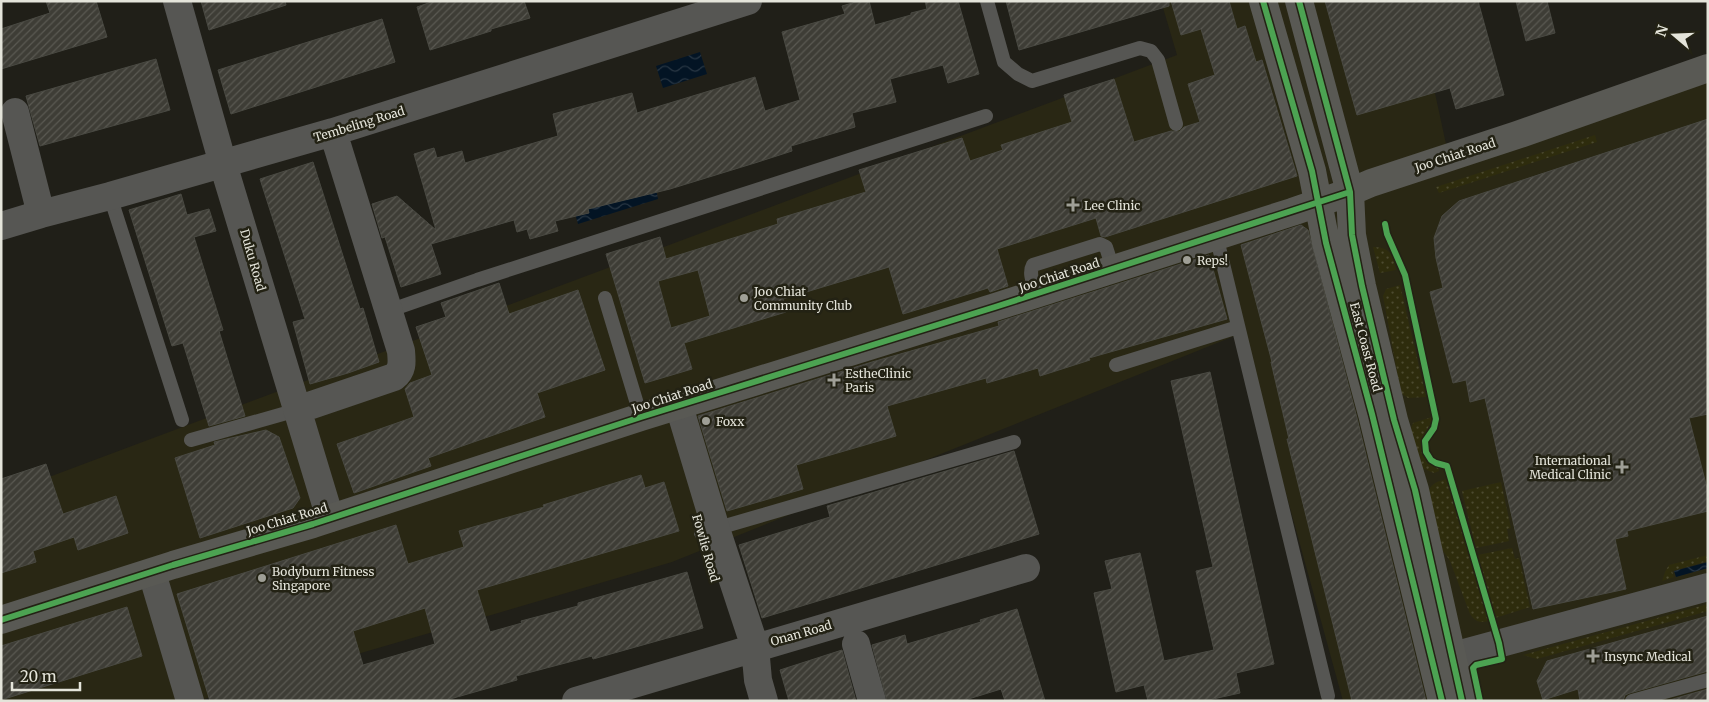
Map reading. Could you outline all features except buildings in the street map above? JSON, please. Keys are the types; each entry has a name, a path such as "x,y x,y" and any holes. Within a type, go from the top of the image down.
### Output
{"street":[{"name":"Duku Road","path":"177,1 223,164 330,518"},
{"name":"Tembeling Road","path":"1,226 333,132 712,7 748,1"},
{"name":"East Coast Road","path":"1263,1 1312,171 1326,243 1372,414 1442,701"},
{"name":"East Coast Road","path":"1299,1 1350,192 1352,235 1362,286 1394,420 1415,490 1462,701"},
{"name":"Joo Chiat Road","path":"1,620 330,518 641,417 1319,203 1371,183 1517,135 1708,68"},
{"path":"15,112 41,214"},
{"path":"297,410 394,377 400,372 402,362 401,351 333,132"},
{"name":"Fowlie Road","path":"673,408 745,650 761,691"},
{"name":"Onan Road","path":"576,701 1026,568"},
{"path":"152,573 190,701"},
{"path":"1453,656 1708,587"},
{"path":"856,644 872,701"}],"lane":[{"path":"987,1 1004,62 1018,74 1032,81 1140,48 1152,51 1158,60 1176,124"},
{"path":"388,311 478,280 986,116"},
{"path":"110,196 182,420"},
{"path":"1216,235 1328,696"},
{"path":"606,298 641,417"},
{"path":"1116,365 1238,327"},
{"path":"190,440 297,410"},
{"path":"709,531 1014,442"},
{"path":"1632,701 1708,680"}],"shaded area":[{"path":"1161,1 1415,1 1451,167 1708,62 1708,701 1343,701 1242,333 672,562 197,701 1,701 1,495 1177,55"},
{"path":"1595,135 1597,142 1439,193 1436,187"},
{"path":"1373,247 1383,248 1390,253 1396,270 1380,273"},
{"path":"1400,285 1426,397 1408,398 1401,393 1383,296 1386,289"},
{"path":"1432,417 1422,440 1422,450 1430,461 1439,467 1439,471 1434,473 1422,468 1410,431 1413,423"},
{"path":"1448,479 1489,621 1478,621 1470,614 1450,561 1437,542 1427,494 1430,487 1435,483"},
{"path":"1501,482 1511,528 1507,529 1509,541 1476,548 1462,491"},
{"path":"1512,548 1515,559 1519,558 1530,607 1495,618 1478,555"},
{"path":"1708,555 1708,561 1672,571 1674,577 1662,581 1669,565"},
{"path":"1708,604 1708,611 1537,659 1523,655"}],"water":[{"path":"700,52 707,74 663,88 656,66"},
{"path":"656,189 658,199 578,224 574,210"},
{"path":"1708,562 1708,568 1676,577 1674,571"}],"cycle path":[{"path":"1263,1 1312,171 1326,243 1372,414 1442,701"},
{"path":"1299,1 1350,192 1352,235 1362,286 1394,420 1415,490 1462,701"},
{"path":"1,620 173,565 313,524 641,417 995,307 1350,192"},
{"path":"1385,224 1387,234 1405,275 1436,419 1434,428 1425,441 1426,452 1431,460 1447,466 1499,643 1502,659 1476,665 1473,668 1480,701"}],"place":[{"name":"Lee Clinic","path":"1073,205"},
{"name":"Reps!","path":"1187,260"},
{"name":"Joo Chiat Community Club","path":"744,298"},
{"name":"EstheClinic Paris","path":"834,380"},
{"name":"Foxx","path":"706,421"},
{"name":"International Medical Clinic","path":"1622,467"},
{"name":"Bodyburn Fitness Singapore","path":"262,578"},
{"name":"Insync Medical","path":"1593,656"}]}
